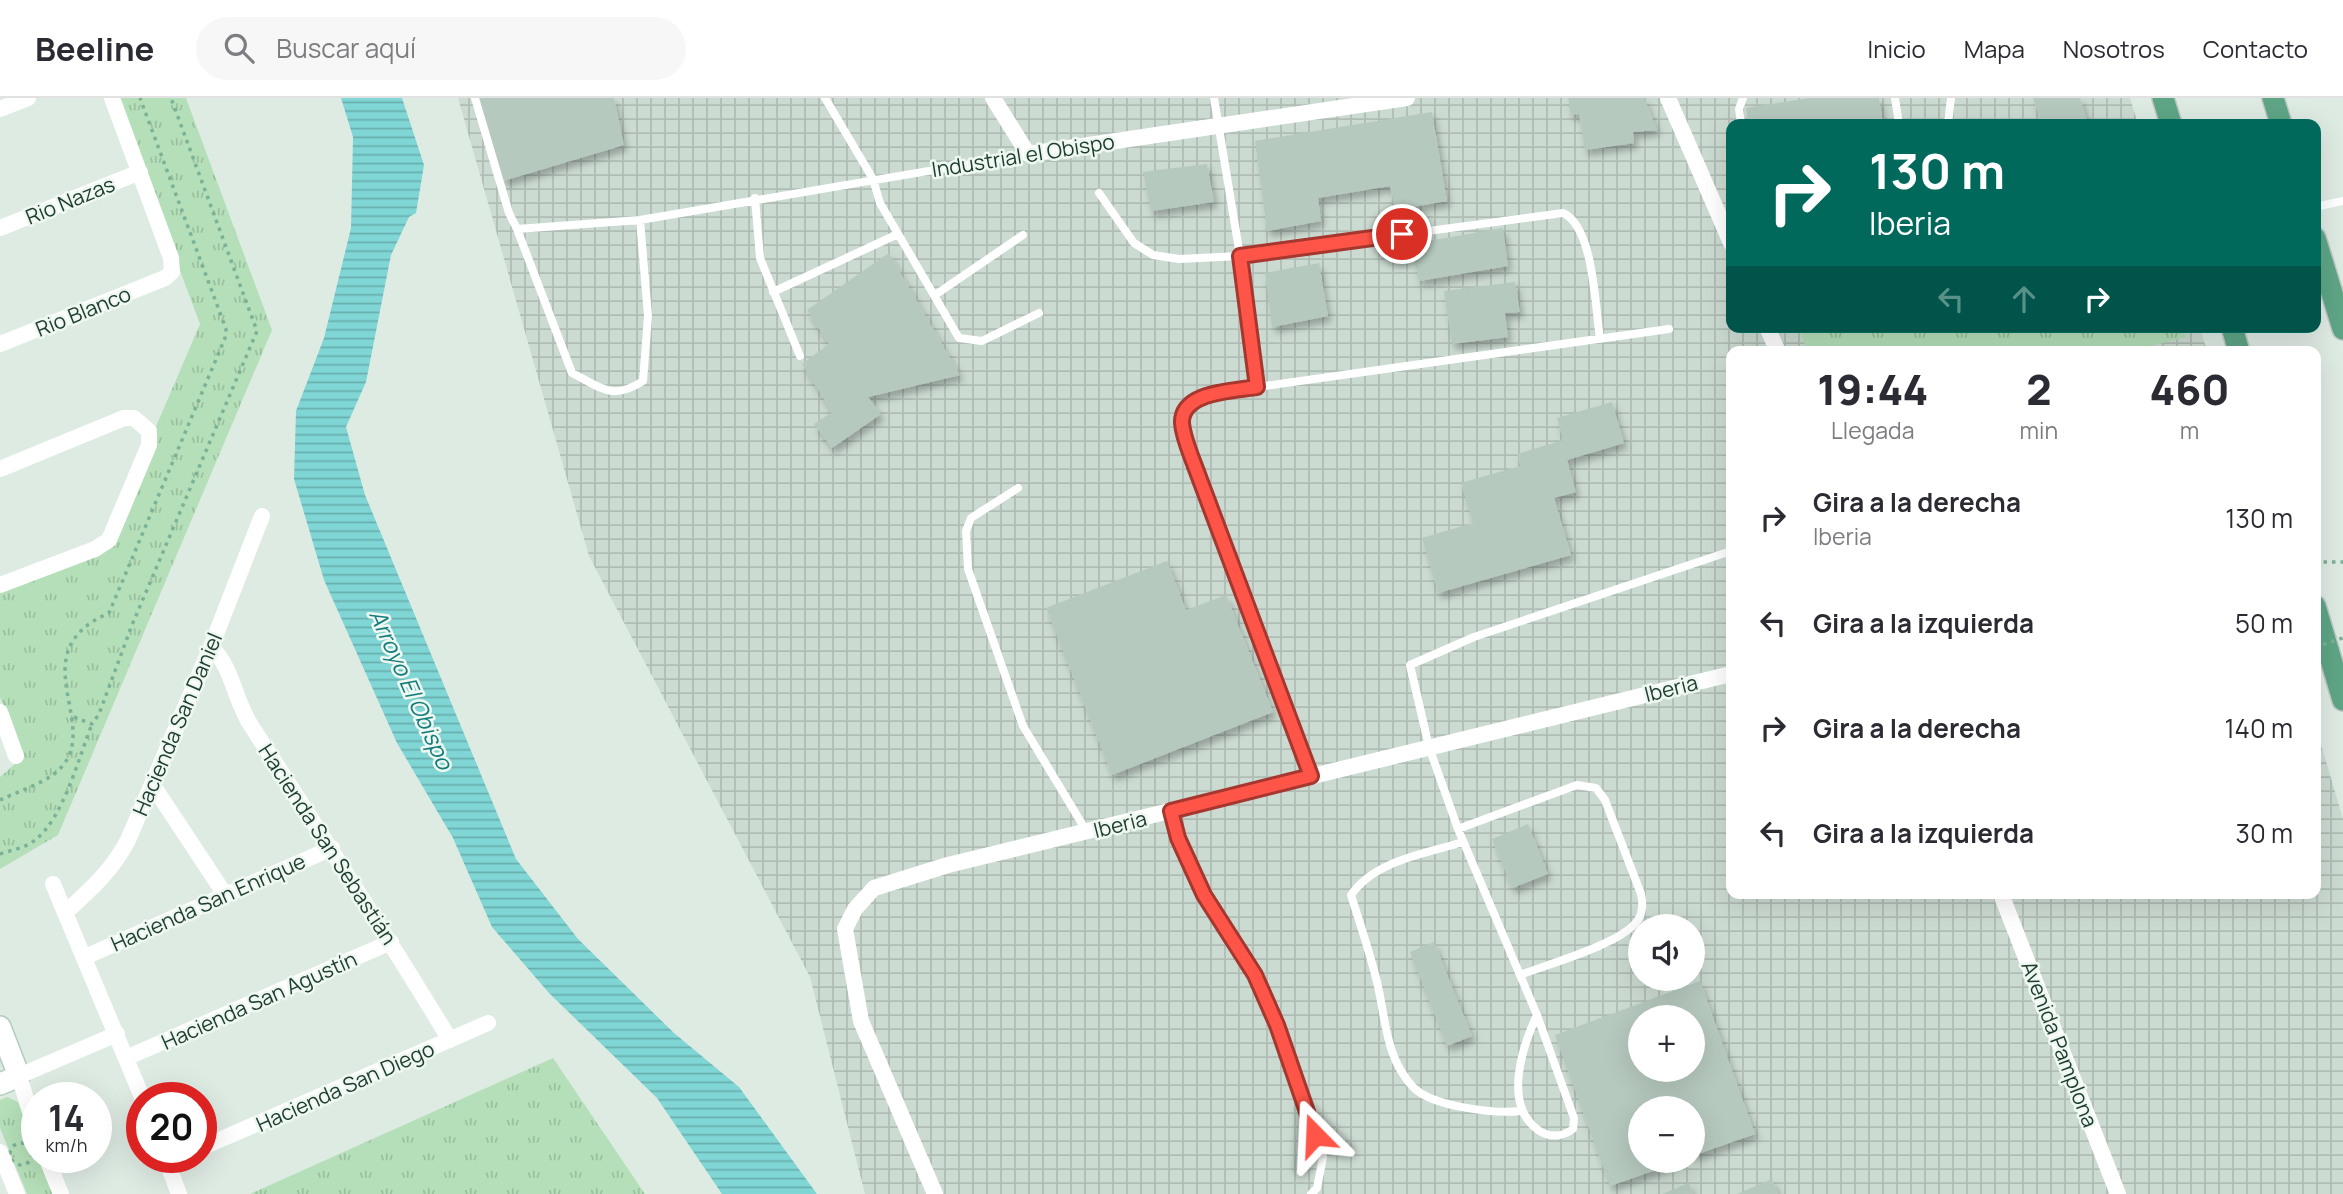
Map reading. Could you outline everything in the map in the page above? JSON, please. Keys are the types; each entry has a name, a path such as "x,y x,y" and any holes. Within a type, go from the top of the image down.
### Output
{"main road":[{"path":"2163,98 2169,119"},
{"path":"2273,98 2279,119"},
{"path":"2321,258 2343,329"},
{"path":"2321,626 2343,700"}],"street":[{"path":"0,109 28,98"},
{"path":"112,98 140,172"},
{"path":"993,98 1028,153"},
{"name":"Industrial el Obispo","path":"1028,153 1407,98"},
{"path":"1668,98 1726,231"},
{"name":"Rio Nazas","path":"0,228 140,172"},
{"name":"Rio Blanco","path":"0,344 165,278 172,272 171,258 140,172"},
{"path":"0,469 124,418 134,418 143,423 150,440 115,532 109,540 95,549 0,585"},
{"name":"Hacienda San Daniel","path":"65,913 100,881 117,860 211,647 262,516"},
{"name":"Hacienda San Sebastián","path":"211,647 229,672 249,724 332,848 450,1040"},
{"name":"Iberia","path":"935,1194 861,1021 845,929 855,909 874,888 947,865 1726,675"},
{"path":"0,712 16,757"},
{"path":"152,783 225,893"},
{"name":"Hacienda San Enrique","path":"85,957 332,848"},
{"path":"53,884 136,1082"},
{"name":"Avenida Pamplona","path":"2003,899 2118,1194"},
{"name":"Hacienda San Agustín","path":"126,1058 391,942"},
{"name":"Hacienda San Diego","path":"217,1141 488,1023"},
{"path":"0,1027 9,1080 21,1103"},
{"path":"9,1080 117,1034"},
{"path":"0,1152 17,1194"},
{"path":"52,1173 61,1194"},
{"path":"174,1173 179,1194"}],"lane":[{"path":"475,98 509,213 572,373 612,393 627,391 643,381 648,316 640,220"},
{"path":"825,98 873,179 880,203 950,325 965,341 982,341 994,337 1039,313"},
{"path":"1214,98 1240,256 1257,387"},
{"path":"1740,119 1739,109 1744,98"},
{"path":"1895,98 1898,119"},
{"path":"1949,119 1951,98"},
{"name":"Industrial el Obispo","path":"517,229 640,220 755,198 1028,153"},
{"path":"1099,193 1127,234 1153,255 1179,259 1240,256 1563,213 1573,218 1586,244 1600,339"},
{"path":"755,198 760,258 800,356"},
{"path":"2321,206 2343,201"},
{"path":"774,292 898,234"},
{"path":"935,295 1023,235"},
{"path":"1311,776 1182,427 1186,409 1195,401 1257,387 1669,329"},
{"path":"1018,488 971,518 966,531 968,569 1023,726 1087,832"},
{"path":"1537,1015 1524,1051 1519,1081 1521,1111 1542,1133 1556,1136 1573,1129 1574,1118 1537,1015 1458,829 1429,747 1410,665 1416,660 1726,553"},
{"path":"1458,829 1577,785 1596,788 1605,800 1641,894 1643,903 1638,920 1612,939 1520,975"},
{"path":"1171,811 1178,838 1204,895 1255,975 1277,1025 1323,1157 1317,1188 1311,1194"},
{"path":"1463,842 1374,870 1360,881 1351,895 1381,998 1387,1042 1414,1088 1431,1097 1478,1110 1498,1114 1521,1111"}],"path":[{"path":"0,800 54,774 68,754 74,735 74,717 65,695 62,669 74,642 91,621 109,613 225,338 226,329 140,98"},
{"path":"0,855 32,843 45,832 57,813 92,724 99,714 131,625 257,331 171,98"},
{"path":"2321,562 2343,562"},
{"path":"2321,645 2343,638"},
{"path":"74,717 92,724"},
{"path":"27,1144 32,1153 30,1160 24,1165 14,1163 10,1153 13,1146 27,1144"}],"shaded area":[{"path":"458,98 2130,98 2136,119 1726,119 1726,333 2202,333 2205,346 1726,346 1726,899 2321,899 2321,744 2343,819 2343,1194 865,1194 810,977 589,556"}],"green space":[{"path":"115,98 186,98 272,330 58,835 0,869 0,777 23,757 0,697 0,585 106,543 200,324"},
{"path":"1800,333 2184,333 2186,337 2152,346 1806,346"},
{"path":"553,1058 645,1194 250,1194"},
{"path":"7,1097 18,1102 21,1110 21,1173 45,1173 53,1194 27,1194 0,1128 0,1100"}],"water":[{"name":"Arroyo El Obispo","path":"341,98 402,98 424,165 416,213 409,217 391,255 366,382 346,427 365,495 516,859 578,939 674,1033 739,1087 817,1194 722,1194 657,1098 549,993 492,927 453,838 397,743 324,580 294,479 296,411 324,338 351,228 353,137"}],"building":[{"path":"479,98 614,98 624,145 503,181"},
{"path":"1568,98 1644,98 1657,130 1633,132 1634,143 1585,150 1579,114 1571,115"},
{"path":"1809,98 1879,98 1882,119 1747,119 1746,108"},
{"path":"2033,98 2080,98 2086,119 2039,119"},
{"path":"1432,112 1447,201 1395,210 1390,186 1318,198 1321,221 1267,231 1255,141"},
{"path":"1207,164 1214,202 1151,211 1143,172"},
{"path":"1503,228 1508,266 1419,281 1411,244"},
{"path":"889,253 960,375 868,397 881,414 832,448 814,424 832,412 802,364 829,344 807,310"},
{"path":"1319,263 1328,316 1272,327 1265,273"},
{"path":"1515,282 1520,312 1505,313 1508,337 1452,344 1444,291"},
{"path":"1612,402 1624,443 1567,460 1576,492 1554,498 1571,555 1438,593 1422,538 1473,523 1461,483 1520,466 1517,454 1563,440 1557,418"},
{"path":"1167,561 1186,610 1226,595 1273,712 1112,775 1046,608"},
{"path":"1528,824 1548,874 1512,888 1492,839"},
{"path":"1434,942 1472,1036 1447,1046 1410,952"},
{"path":"1673,991 1704,991 1755,1134 1705,1151 1705,1096 1628,1096 1628,1173 1647,1173 1610,1186 1555,1035 1628,1008 1628,1082 1705,1082 1705,1005 1636,1005"},
{"path":"1772,1179 1778,1194 1737,1194"},
{"path":"1689,1183 1693,1194 1662,1194"}],"route":[{"path":"1315,1135 1297,1090 1277,1025 1255,975 1204,895 1178,838 1171,811 1311,776 1193,461 1182,419 1186,409 1202,397 1257,387 1240,256 1402,234"}]}
